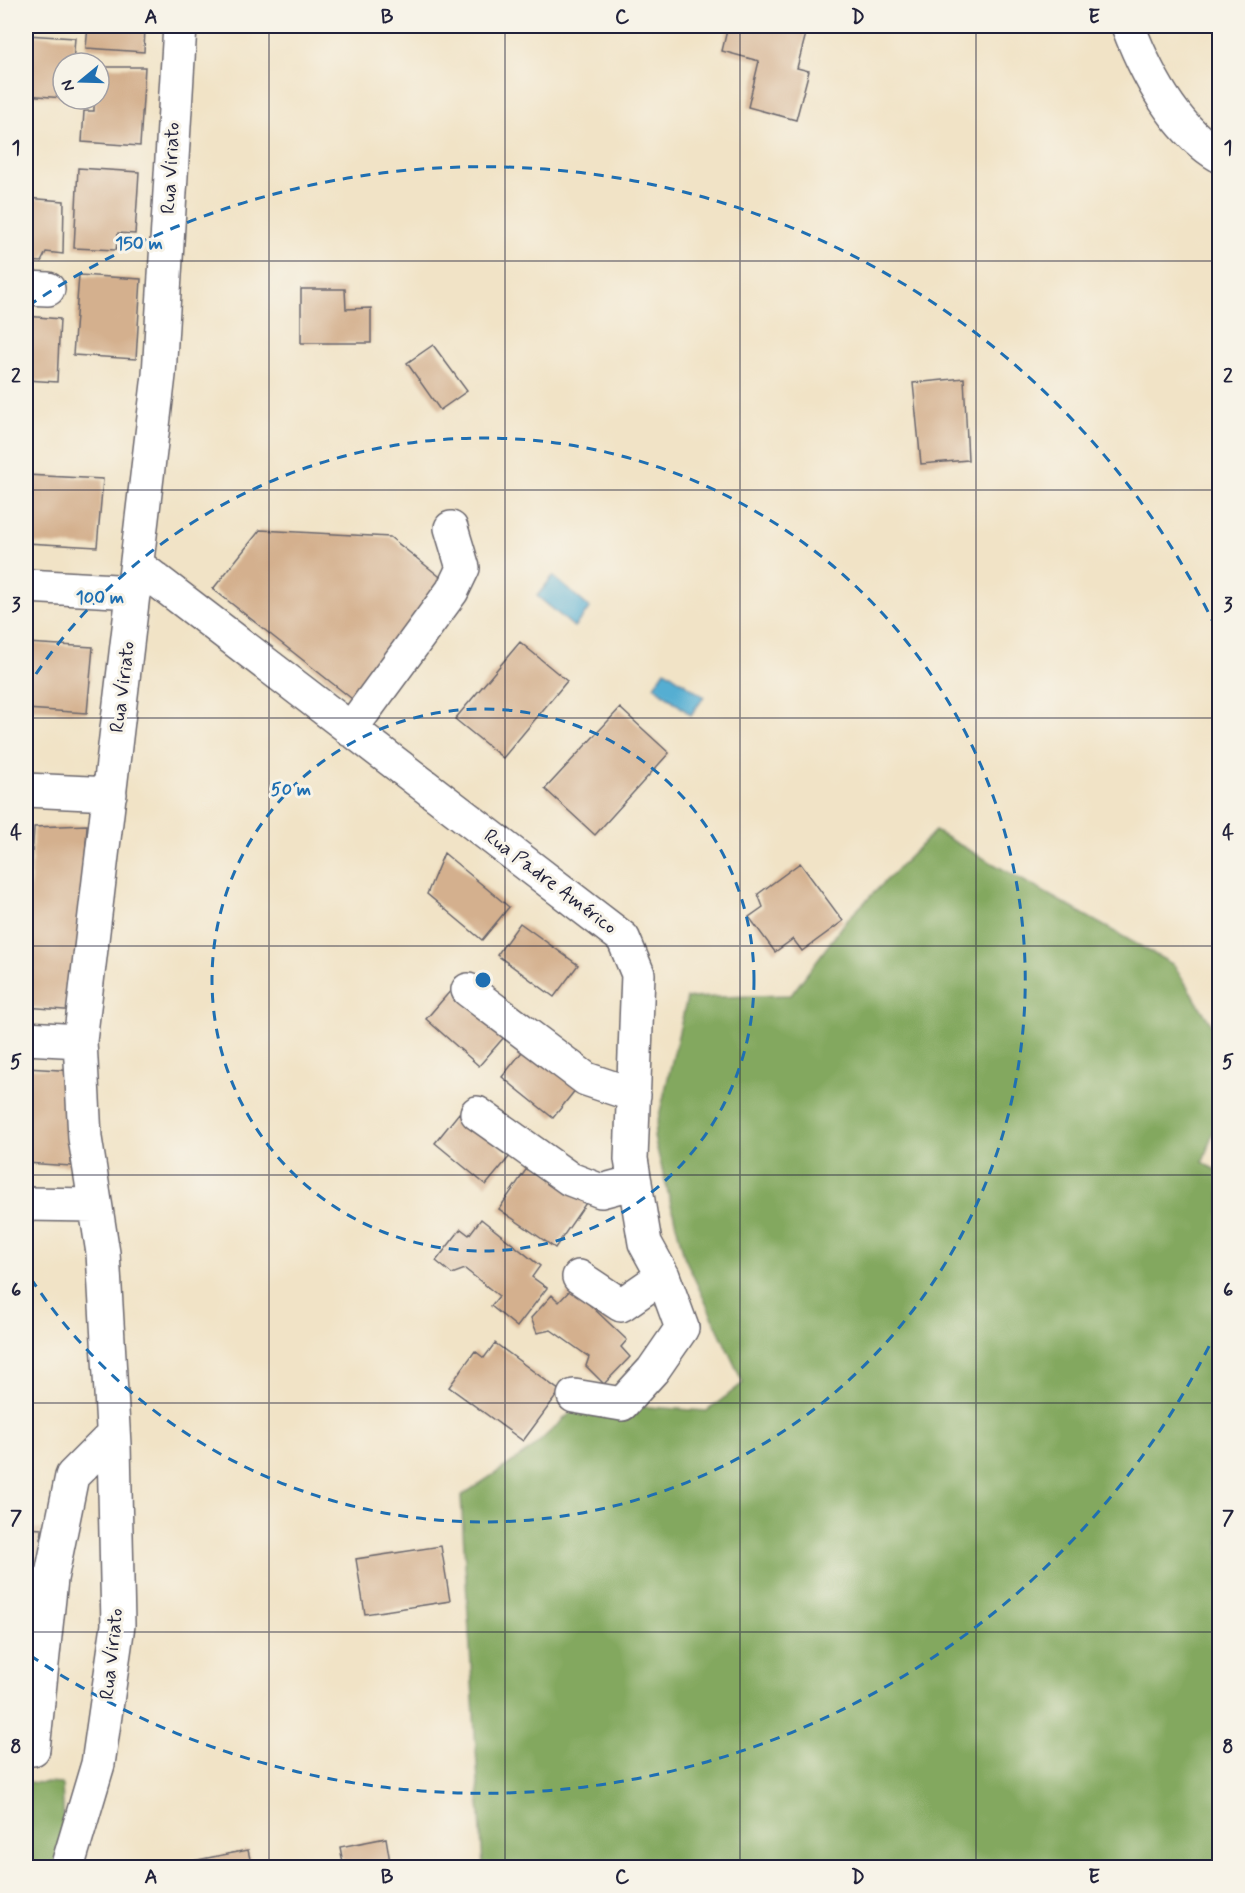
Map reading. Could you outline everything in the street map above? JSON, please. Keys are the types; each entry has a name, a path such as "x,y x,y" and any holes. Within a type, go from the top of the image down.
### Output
{"street":[{"name":"Rua Viriato","path":"67,1868 98,1764 118,1625 103,1253 85,1138 80,1041 159,375 180,26"},
{"path":"1128,26 1142,62 1173,112 1206,148 1220,156"},
{"path":"350,730 452,591 463,568 451,528"},
{"path":"26,586 136,579"},
{"name":"Rua Padre Américo","path":"136,579 350,730 623,938 638,974 631,1159 645,1243 663,1276 682,1328 653,1370 622,1404 574,1396"},
{"path":"26,790 110,794"},
{"path":"468,990 586,1079 634,1095"},
{"path":"26,1038 80,1041"},
{"path":"477,1113 570,1179 602,1191 635,1182"},
{"path":"26,1204 94,1205"},
{"path":"579,1277 621,1305 663,1276"},
{"path":"33,1749 51,1579 72,1476 112,1436"}],"green space":[{"path":"935,831 1174,965 1219,1037 1219,1114 1203,1162 1220,1173 1219,1867 483,1867 461,1496 529,1451 578,1406 634,1406 707,1411 743,1383 684,1256 654,1137 687,998 791,995 847,920"},
{"path":"26,1782 62,1784 66,1867 26,1868"}],"water":[{"path":"553,576 590,608 574,627 537,596"},
{"path":"665,670 704,697 691,715 654,686"}],"building":[{"path":"88,26 145,26 144,52 86,48"},
{"path":"728,26 808,26 797,68 809,71 796,120 748,107 759,61 722,51"},
{"path":"26,35 75,38 74,51 51,51 51,97 26,95"},
{"path":"111,67 145,67 140,146 82,142 84,111 111,111"},
{"path":"78,168 139,172 135,234 118,233 116,250 74,248"},
{"path":"26,198 64,201 63,254 46,252 41,262 26,261"},
{"path":"79,275 141,279 136,359 73,355"},
{"path":"301,289 345,289 346,309 371,308 371,343 301,343"},
{"path":"26,316 60,319 57,382 26,380"},
{"path":"433,345 467,391 440,410 407,363"},
{"path":"964,378 968,460 921,464 913,383"},
{"path":"26,475 103,479 97,547 26,543"},
{"path":"260,530 390,537 449,584 356,702 213,589"},
{"path":"520,642 567,681 503,758 455,719"},
{"path":"26,643 93,647 87,713 26,709"},
{"path":"620,708 669,753 595,835 545,789"},
{"path":"87,825 77,1011 26,1007 26,954 34,827"},
{"path":"444,853 509,907 482,940 427,894"},
{"path":"800,863 843,921 802,951 793,939 775,952 749,917 763,907 758,894"},
{"path":"520,923 578,965 554,997 497,955"},
{"path":"452,989 505,1036 479,1066 426,1019"},
{"path":"529,1043 580,1084 553,1118 502,1077"},
{"path":"26,1068 76,1071 71,1166 26,1163"},
{"path":"459,1113 510,1156 486,1185 435,1143"},
{"path":"532,1161 588,1200 555,1248 499,1209"},
{"path":"481,1219 540,1266 532,1277 547,1288 517,1327 491,1306 499,1296 465,1269 452,1274 436,1261 461,1229 469,1235"},
{"path":"572,1288 627,1340 621,1347 630,1357 604,1384 586,1366 589,1357 551,1330 537,1333 531,1318 552,1295 559,1302"},
{"path":"495,1343 560,1391 523,1441 449,1387 475,1351 484,1358"},
{"path":"26,1528 42,1529 27,1699 26,1699"},
{"path":"441,1546 450,1601 365,1614 356,1559"},
{"path":"386,1838 391,1868 344,1868 340,1847"},
{"path":"248,1850 252,1868 167,1868 167,1866"}]}
